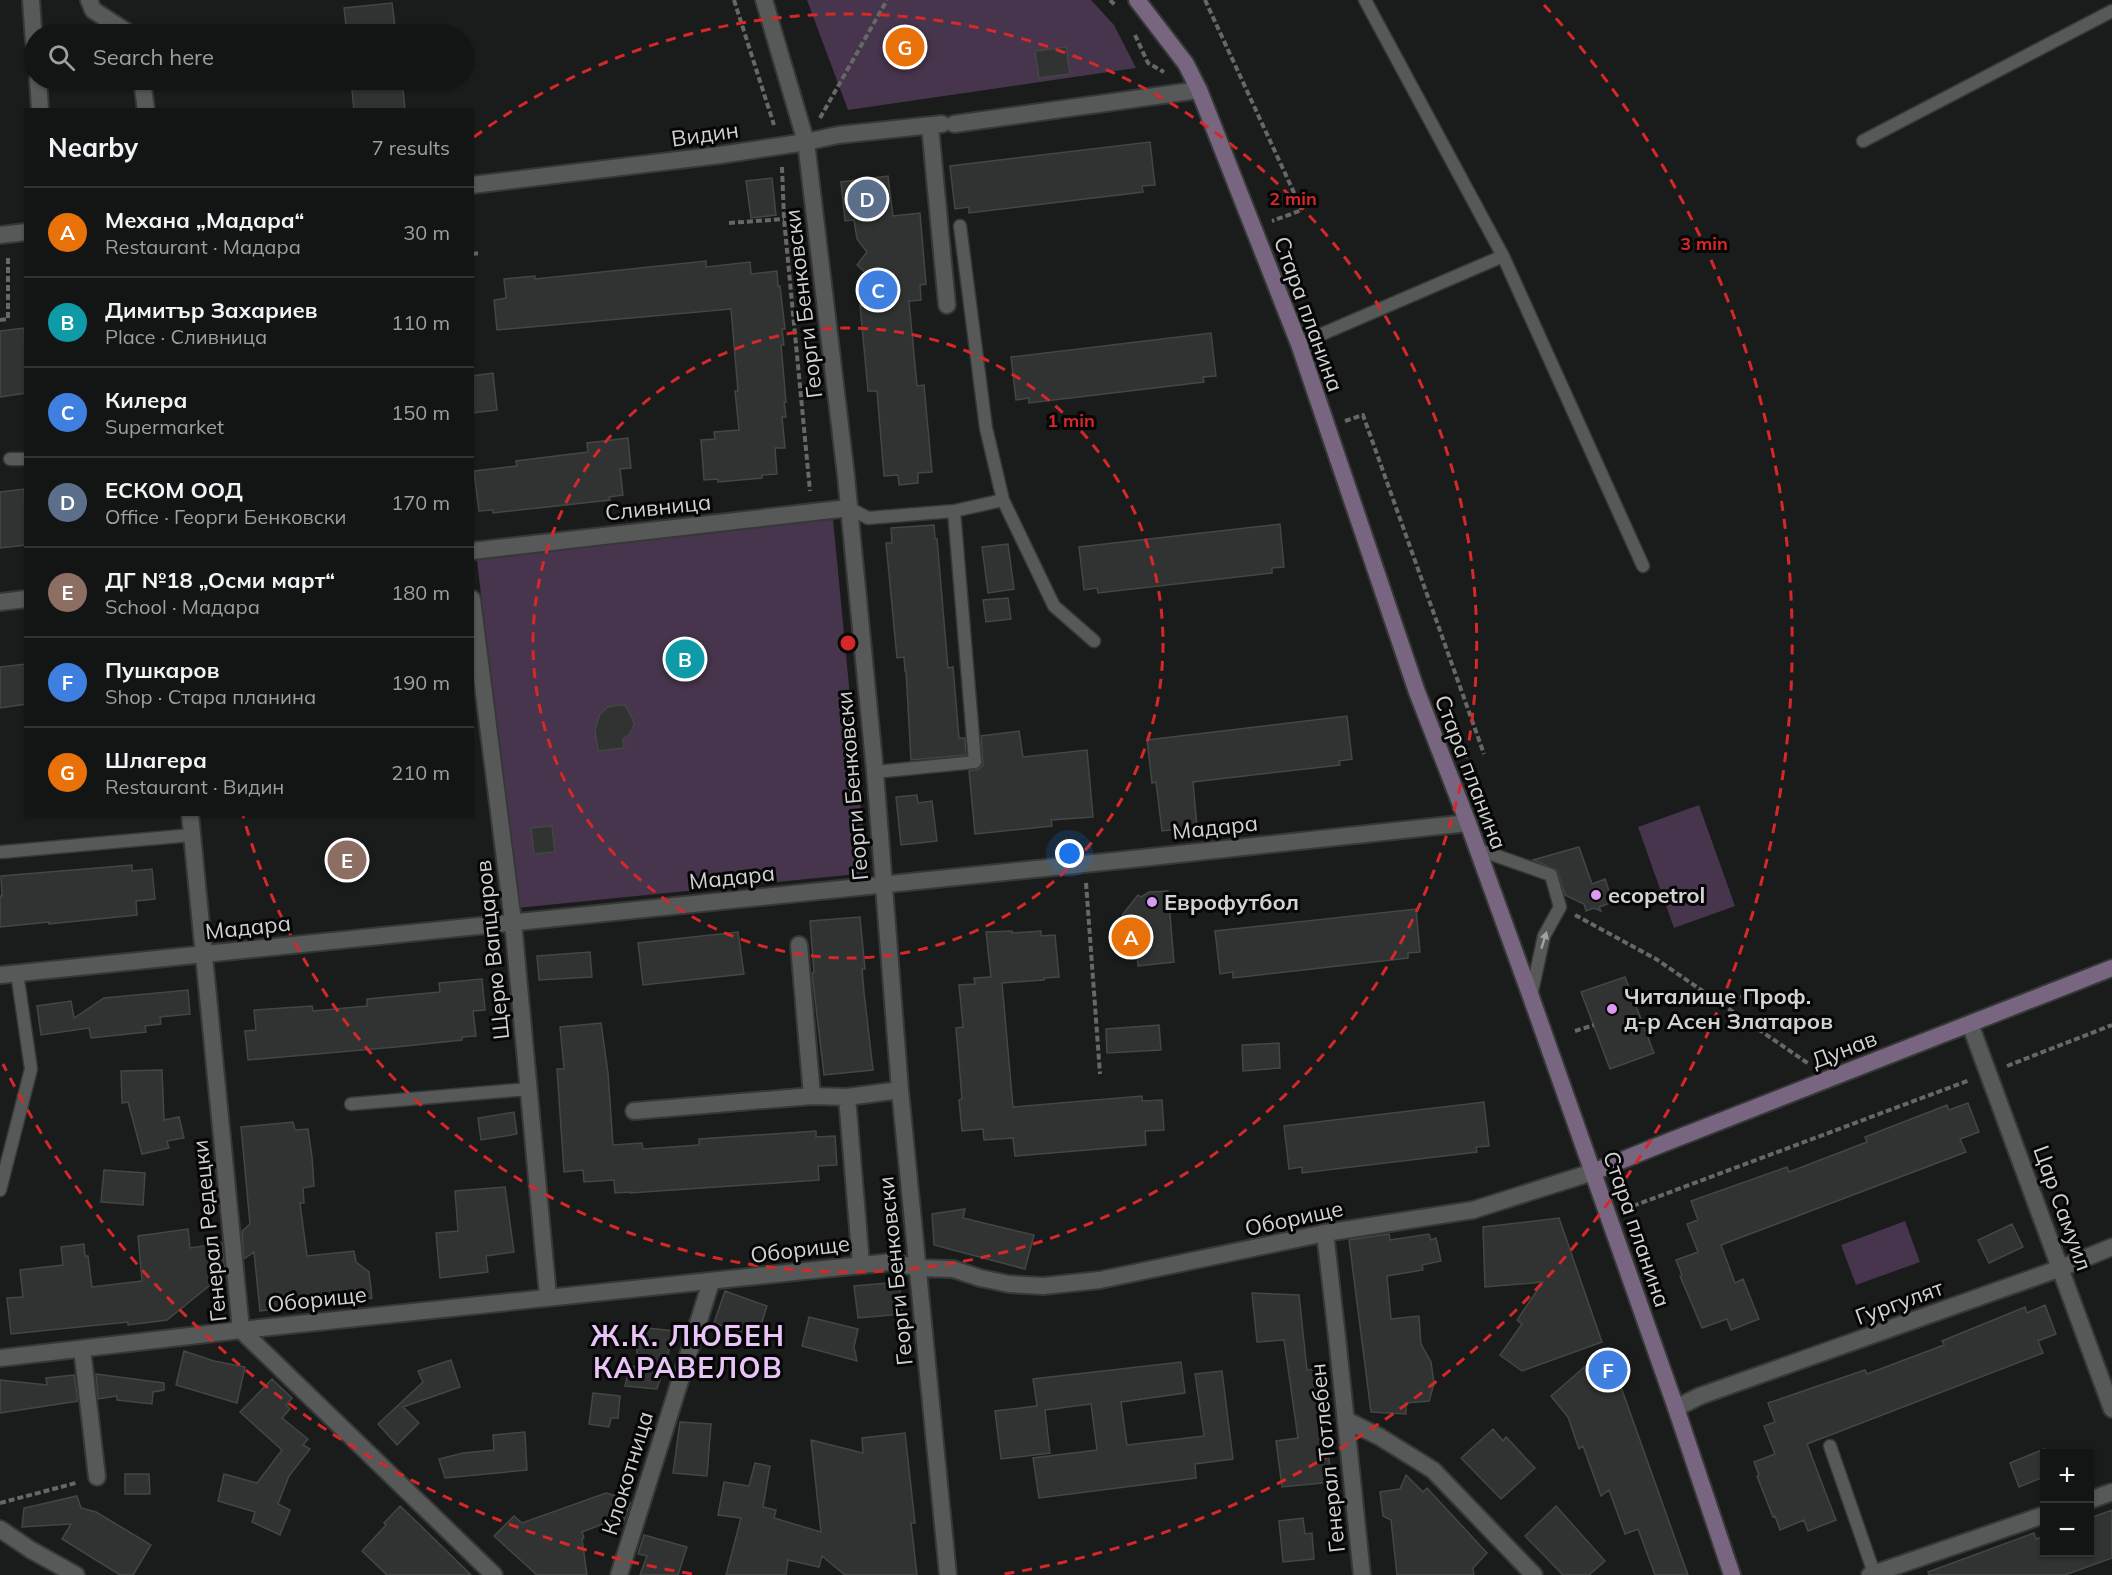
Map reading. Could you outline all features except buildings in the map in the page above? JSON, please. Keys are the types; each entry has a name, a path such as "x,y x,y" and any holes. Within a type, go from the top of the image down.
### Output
{"main road":[{"name":"Стара планина","path":"1144,2 1186,64 1199,90 1299,344 1417,692 1478,849 1531,997 1676,1408 1732,1575"},
{"name":"Дунав","path":"1593,1172 2112,968"}],"street":[{"path":"31,0 33,24"},
{"path":"89,0 93,10 115,24"},
{"name":"Георги Бенковски","path":"764,0 807,142 849,508 875,772 882,885 900,1090 948,1575"},
{"path":"39,90 40,108"},
{"path":"143,90 146,108"},
{"name":"Видин","path":"474,185 720,155 838,135 942,125 1199,90"},
{"path":"942,125 947,305"},
{"path":"0,235 24,232"},
{"name":"Сливница","path":"474,551 849,508"},
{"path":"0,602 24,599"},
{"name":"Щерю Вапцаров","path":"474,615 513,922 548,1296"},
{"name":"Генерал Редецки","path":"189,816 242,1330 494,1575"},
{"name":"Мадара","path":"8,974 1468,823"},
{"path":"799,945 812,1096"},
{"name":"Цар Самуил","path":"1970,1024 2061,1268 2104,1364 2112,1409"},
{"path":"634,1111 812,1096 847,1097 900,1090"},
{"path":"847,1097 861,1264"},
{"name":"Оборище","path":"0,1358 548,1296 711,1282 861,1264 891,1262 918,1268 953,1269 1009,1284 1043,1286 1100,1280 1325,1233 1473,1210 1593,1172"},
{"name":"Генерал Тотлебен","path":"1325,1233 1362,1575"},
{"name":"Гургулят","path":"1676,1408 1700,1396 2061,1268 2112,1247"},
{"name":"Клокотница","path":"619,1575 711,1282"},
{"path":"82,1349 97,1477"},
{"path":"1346,1420 1380,1437 1433,1470 1534,1575"},
{"path":"2094,1499 2112,1492"},
{"path":"1872,1574 2040,1516"},
{"path":"0,1529 30,1550 76,1575"}],"lane":[{"path":"1365,0 1503,256 1643,566"},
{"path":"1863,141 2112,11"},
{"path":"960,226 986,428 1003,500 1054,606 1094,642"},
{"path":"1299,344 1503,256"},
{"path":"10,459 24,459"},
{"path":"849,508 868,518 954,511 1003,500"},
{"path":"875,772 975,762 954,511"},
{"path":"3,852 192,835"},
{"path":"1478,849 1551,875 1560,907 1544,936 1531,997"},
{"path":"0,1190 30,1069 8,974"},
{"path":"351,1104 529,1089"},
{"path":"1830,1446 1872,1574"}],"path":[{"path":"734,0 781,146 784,219 812,512"},
{"path":"807,142 887,0"},
{"path":"1205,0 1302,210 1272,221"},
{"path":"729,223 784,219"},
{"path":"474,254 480,253"},
{"path":"0,320 8,319 8,254"},
{"path":"1342,422 1363,415 1484,754"},
{"path":"1085,864 1100,1074"},
{"path":"1560,907 1656,958 1814,1068"},
{"path":"1723,1005 1751,993"},
{"path":"1633,1206 1989,1073 2112,1024"},
{"path":"1575,1030 1594,1025"},
{"path":"0,1503 97,1477"}],"shaded area":[{"path":"807,0 1091,0 1114,25 1136,68 848,110"},
{"path":"833,519 867,873 517,908 477,560"},
{"path":"1699,805 1735,906 1674,928 1638,827"},
{"path":"1905,1221 1920,1262 1856,1285 1841,1245"}],"place":[{"name":"Шлагера","path":"905,47"},
{"name":"ЕСКОМ ООД","path":"867,199"},
{"name":"Килера","path":"878,290"},
{"name":"Димитър Захариев","path":"685,659"},
{"name":"ДГ №18 „Осми март“","path":"347,860"},
{"name":"ecopetrol","path":"1596,895"},
{"name":"Еврофутбол","path":"1152,902"},
{"name":"Механа „Мадара“","path":"1131,937"},
{"name":"Читалище Проф. д-р Асен Златаров","path":"1612,1009"},
{"name":"Пушкаров","path":"1608,1370"}],"district":[{"name":"Ж.К. ЛЮБЕН КАРАВЕЛОВ","path":"688,1351"}]}
